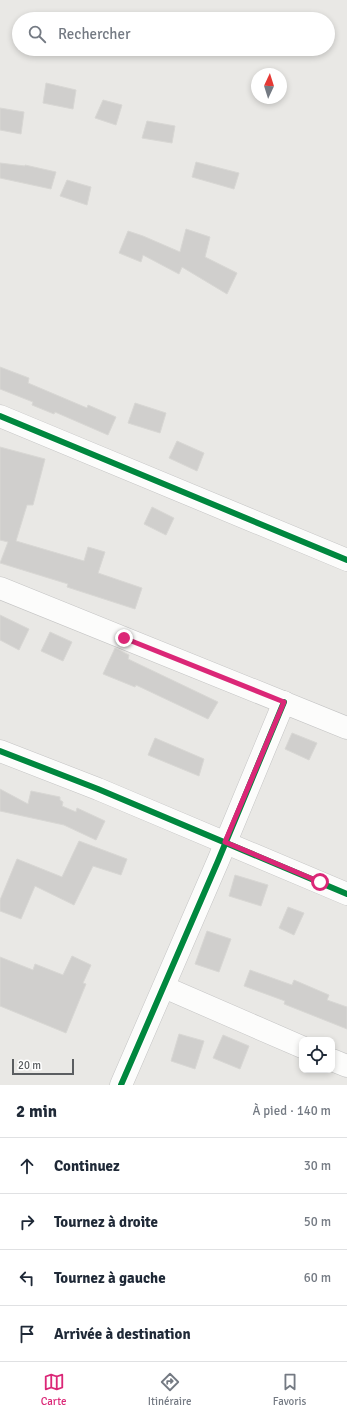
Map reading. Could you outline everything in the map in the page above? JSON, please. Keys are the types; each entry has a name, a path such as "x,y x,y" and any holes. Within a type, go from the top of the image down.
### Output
{"street":[{"path":"0,416 347,560"},
{"path":"0,588 347,728"},
{"path":"121,1085 284,702"},
{"path":"0,751 98,789 347,894"},
{"path":"164,987 299,1046"},
{"path":"335,1061 347,1066"}],"building":[{"path":"46,83 76,90 73,109 43,103"},
{"path":"103,100 122,105 116,125 95,118"},
{"path":"0,108 24,112 21,134 0,130"},
{"path":"147,121 175,126 172,143 142,138"},
{"path":"196,162 239,173 234,189 192,177"},
{"path":"0,163 25,165 56,172 51,189 0,178"},
{"path":"67,180 91,187 87,205 60,196"},
{"path":"186,229 210,237 205,257 237,273 227,294 182,267 179,274 143,255 141,262 119,253 128,231 180,252"},
{"path":"0,367 29,378 28,383 87,408 88,405 116,417 108,435 55,412 54,414 32,405 33,402 0,389"},
{"path":"135,403 166,413 160,433 128,423"},
{"path":"177,441 204,453 197,471 169,458"},
{"path":"0,447 45,459 33,505 27,505 16,541 84,561 88,547 105,552 98,573 142,588 135,609 67,587 68,584 0,563 8,542 0,540"},
{"path":"152,507 174,518 166,535 144,524"},
{"path":"0,615 29,629 19,650 0,640"},
{"path":"50,632 72,642 63,661 41,651"},
{"path":"115,648 129,655 128,659 218,702 208,719 136,685 135,687 103,674"},
{"path":"292,733 317,743 309,760 285,749"},
{"path":"155,738 204,759 199,776 148,755"},
{"path":"0,789 28,804 31,791 60,797 60,800 63,802 62,806 76,812 77,808 105,821 96,840 64,825 0,811"},
{"path":"79,841 127,859 121,875 93,866 74,905 35,886 21,919 0,911 0,900 17,859 62,877"},
{"path":"235,875 268,885 261,906 229,896"},
{"path":"288,907 304,913 294,935 279,928"},
{"path":"207,931 231,939 219,972 195,964"},
{"path":"72,956 91,965 83,983 86,984 66,1033 0,1006 0,957 33,970 35,964 63,975"},
{"path":"250,970 292,985 294,980 329,995 327,1000 347,1007 347,1029 284,1004 285,1001 244,986"},
{"path":"179,1034 204,1041 195,1069 171,1061"},
{"path":"223,1035 249,1046 240,1069 213,1058"}],"cycle path":[{"path":"0,416 347,560"},
{"path":"121,1085 218,861 284,702"},
{"path":"0,751 98,789 347,894"}],"route":[{"path":"124,638 284,702 225,842 320,882"}]}
